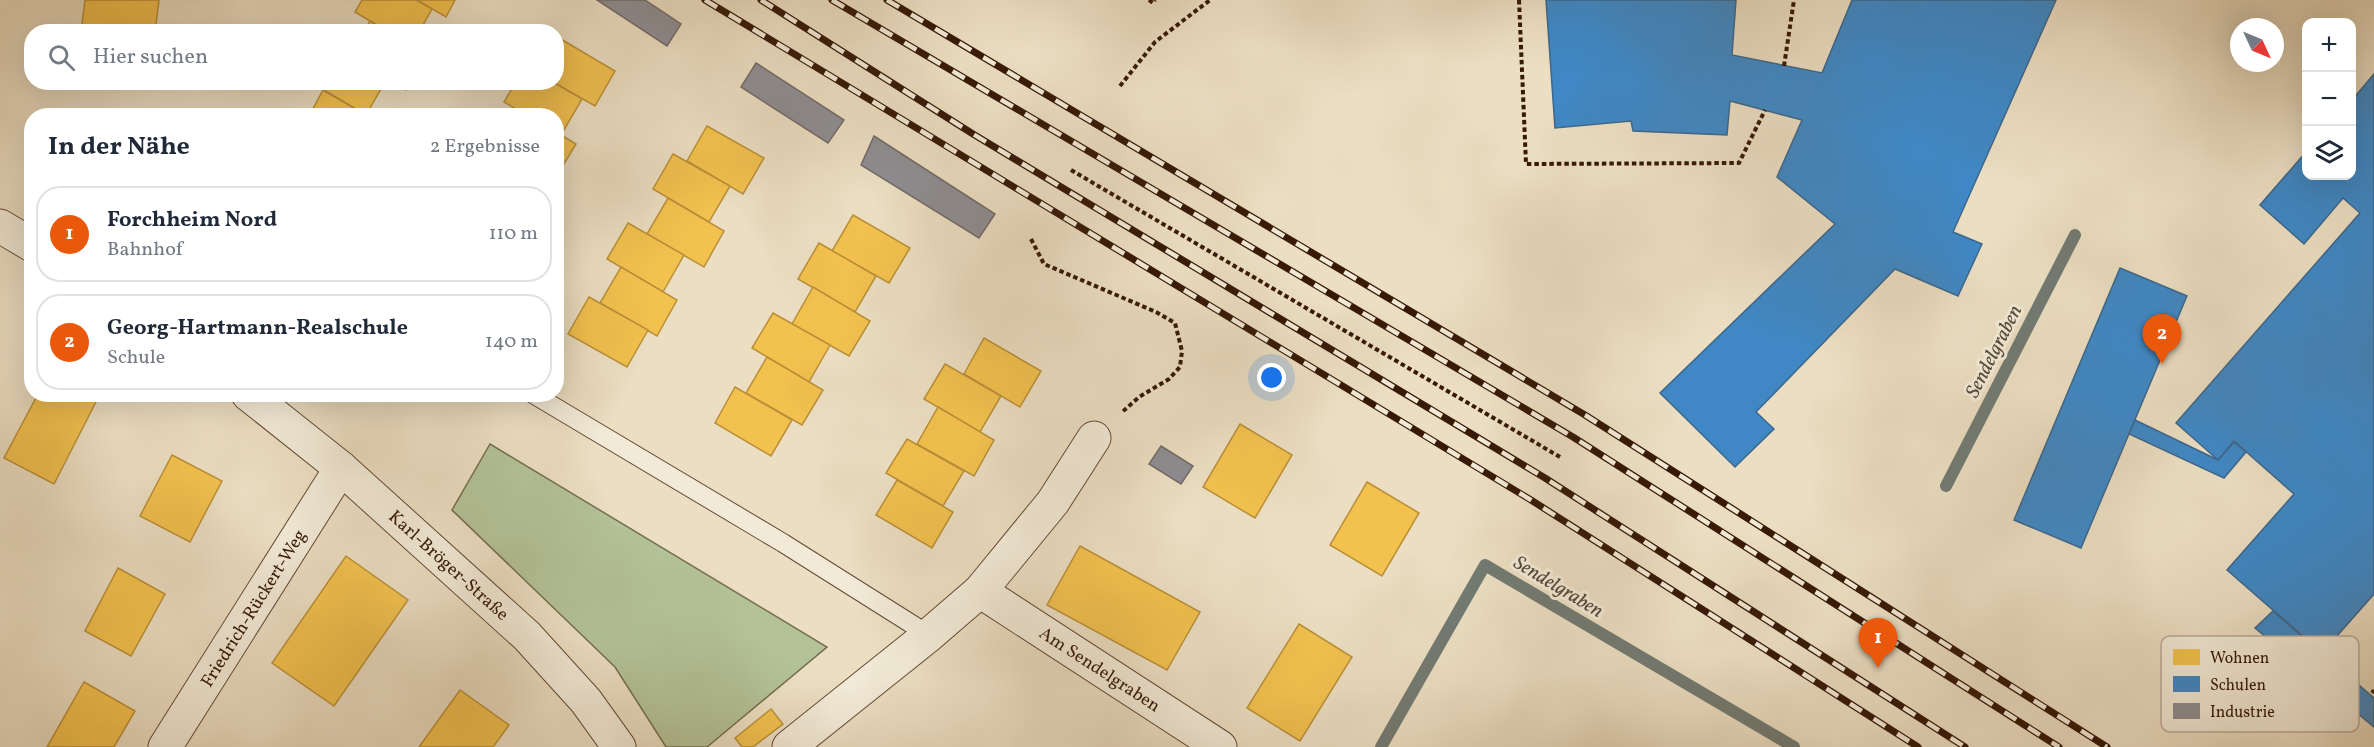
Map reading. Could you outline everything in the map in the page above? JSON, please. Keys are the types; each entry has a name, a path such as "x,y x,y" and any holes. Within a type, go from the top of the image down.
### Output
{"street":[{"path":"0,226 24,240"},
{"name":"Karl-Bröger-Straße","path":"263,402 341,468 527,636 586,701 619,747"},
{"path":"789,747 929,635 980,591 1053,502 1094,438"},
{"name":"Friedrich-Rückert-Weg","path":"165,747 341,468"},
{"name":"Am Sendelgraben","path":"980,591 1220,747"}],"lane":[{"path":"545,402 783,543 929,635"}],"path":[{"path":"1120,86 1155,42 1210,0"},
{"path":"1519,0 1526,164 1739,163 1765,111"},
{"path":"1784,66 1794,0"},
{"path":"1071,170 1560,457"},
{"path":"1031,239 1044,264 1156,312 1175,323 1182,351 1180,367 1168,379 1139,397 1094,438"}],"green space":[{"path":"490,444 827,647 707,747 666,747 615,667 452,510"}],"building: Wohnen":[{"path":"85,0 159,0 156,24 82,24"},
{"path":"362,0 417,0 432,9 424,24 375,24 355,12"},
{"path":"417,0 455,0 446,17"},
{"path":"564,41 615,71 595,106 564,88"},
{"path":"564,88 582,99 564,130 564,108 514,108 504,102 511,90"},
{"path":"323,90 354,108 313,108"},
{"path":"324,90 380,90 370,108 354,108"},
{"path":"707,126 764,158 743,194 687,161"},
{"path":"564,137 576,144 564,164"},
{"path":"673,154 730,186 709,222 653,189"},
{"path":"668,198 724,231 704,267 647,234"},
{"path":"853,215 910,248 889,283 832,251"},
{"path":"628,223 684,255 663,292 607,259"},
{"path":"819,243 876,276 855,312 798,279"},
{"path":"621,267 677,300 657,336 600,303"},
{"path":"813,287 870,321 849,356 792,324"},
{"path":"589,297 648,330 627,367 568,334"},
{"path":"773,313 830,345 809,382 752,348"},
{"path":"984,338 1041,371 1020,407 964,374"},
{"path":"767,357 823,390 802,425 746,393"},
{"path":"945,364 1001,396 980,432 924,399"},
{"path":"735,387 792,420 771,456 715,423"},
{"path":"34,402 96,402 54,484 4,458"},
{"path":"938,407 994,440 974,476 917,444"},
{"path":"1240,424 1292,455 1255,518 1203,487"},
{"path":"907,439 964,471 943,506 886,473"},
{"path":"172,455 222,481 190,542 140,516"},
{"path":"897,480 953,512 932,548 876,515"},
{"path":"1367,482 1419,513 1382,576 1330,545"},
{"path":"1080,546 1200,612 1167,670 1047,605"},
{"path":"346,556 408,600 334,706 272,663"},
{"path":"118,568 165,594 131,656 85,631"},
{"path":"1299,624 1352,657 1300,741 1247,708"},
{"path":"84,682 135,711 114,747 47,747"},
{"path":"460,690 509,725 493,747 419,747"},
{"path":"771,709 783,724 753,747 742,747 735,738"}],"building: Schulen":[{"path":"1546,0 1736,0 1732,55 1822,73 1852,0 2056,0 1953,232 1982,244 1958,296 1895,269 1756,412 1774,429 1735,467 1660,393 1835,224 1777,177 1802,120 1730,101 1727,135 1633,131 1631,121 1555,128"},
{"path":"2374,74 2374,594 2337,636 2303,636 2227,570 2294,494 2234,441 2218,460 2176,423 2360,213 2343,198 2304,244 2260,205 2302,157 2302,180 2356,180 2356,95"},
{"path":"2120,268 2187,296 2081,548 2014,520"},
{"path":"2135,420 2218,460 2234,442 2246,452 2224,478 2129,434"},
{"path":"2273,611 2302,636 2265,636 2255,628"},
{"path":"2359,685 2374,698 2374,727 2359,715"}],"building: Industrie":[{"path":"597,0 645,0 681,24 667,46"},
{"path":"756,63 844,120 828,143 741,87"},
{"path":"874,136 995,214 979,238 861,165"},
{"path":"1161,446 1193,466 1181,484 1149,464"}],"waterway":[{"name":"Sendelgraben","path":"1946,486 2075,235"},
{"name":"Sendelgraben","path":"1381,747 1485,565 1794,747"}],"railway":[{"path":"705,0 1531,500 1918,747"},
{"path":"761,0 973,134 1545,478 1965,747"},
{"path":"832,0 1573,437 2059,747"},
{"path":"887,0 1585,415 2107,747"}],"place":[{"name":"Georg-Hartmann-Realschule","path":"2162,364"},
{"name":"Forchheim Nord","path":"1878,668"}]}
